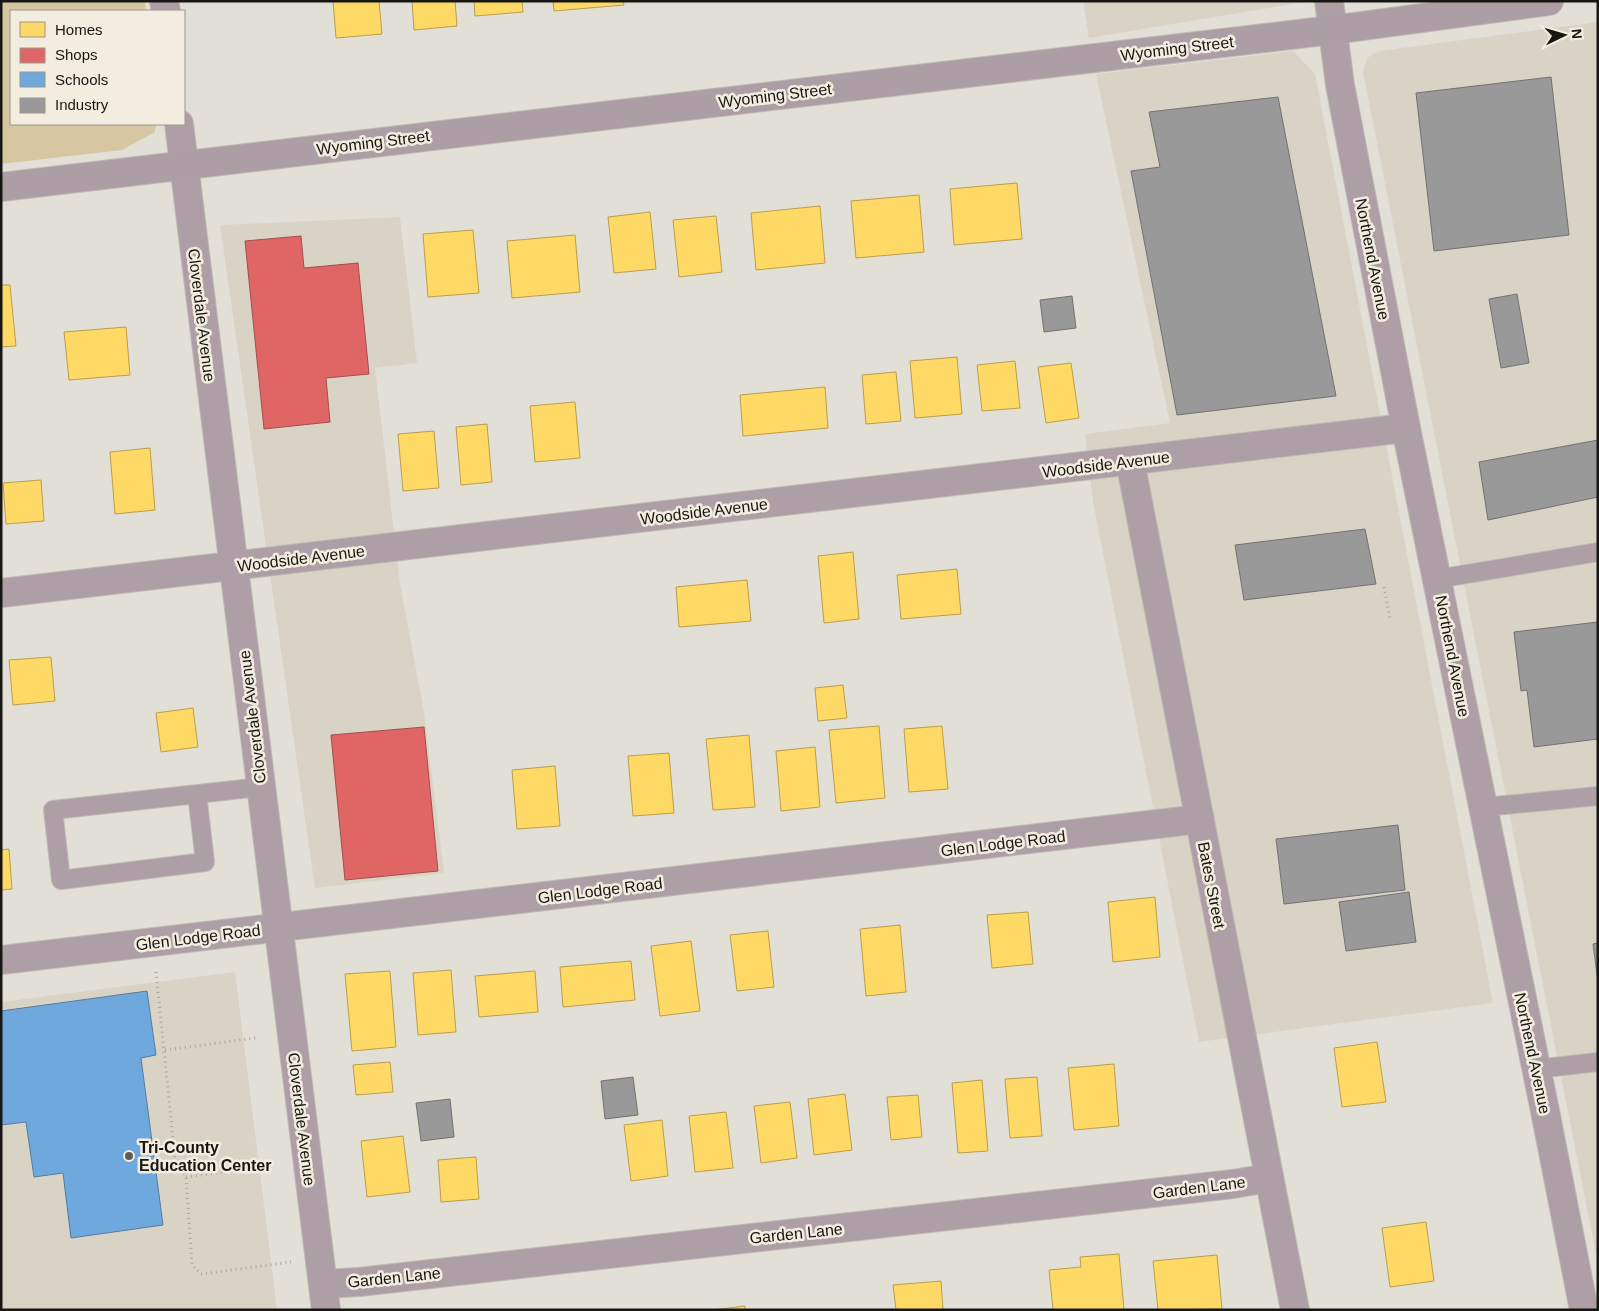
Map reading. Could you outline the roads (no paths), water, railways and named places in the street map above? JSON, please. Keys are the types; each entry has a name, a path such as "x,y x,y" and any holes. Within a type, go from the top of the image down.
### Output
{"street":[{"name":"Northend Avenue","path":"1329,1 1340,85 1406,428 1584,1310"},
{"name":"Wyoming Street","path":"1,187 1332,30 1549,1"},
{"name":"Cloverdale Avenue","path":"178,125 324,1297"},
{"name":"Woodside Avenue","path":"1,593 1406,428"},
{"name":"Bates Street","path":"1130,461 1295,1310"},
{"name":"Glen Lodge Road","path":"1,960 1200,819"},
{"name":"Garden Lane","path":"324,1297 379,1280 1173,1191 1269,1178"}],"lane":[{"path":"1438,579 1598,552"},
{"path":"197,794 205,862 62,880 53,810 197,794 261,787"},
{"path":"1484,807 1598,796"},
{"path":"1536,1069 1598,1062"}],"place":[{"name":"Tri-County Education Center","path":"129,1156"}]}
